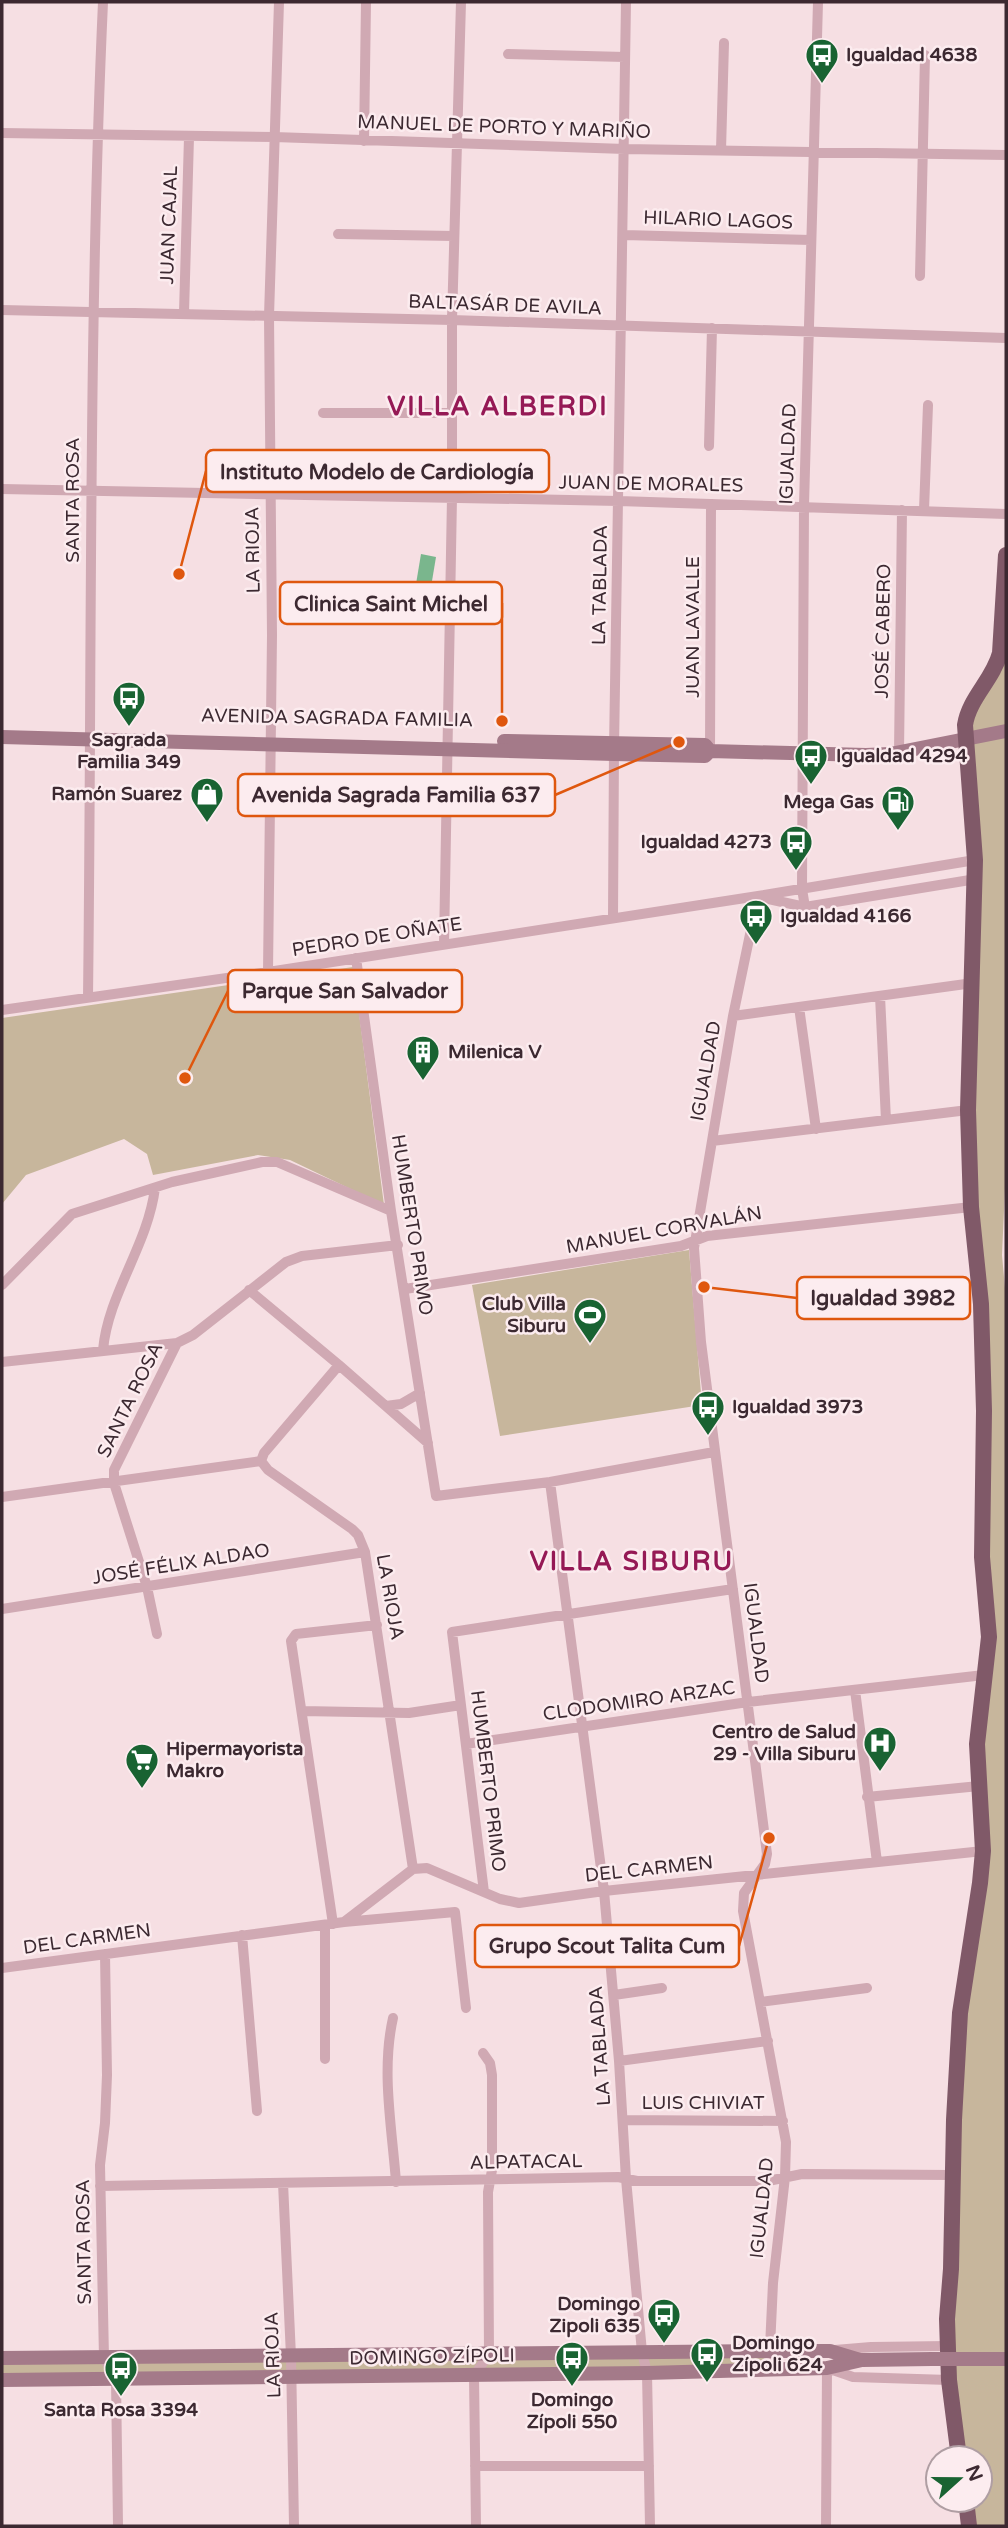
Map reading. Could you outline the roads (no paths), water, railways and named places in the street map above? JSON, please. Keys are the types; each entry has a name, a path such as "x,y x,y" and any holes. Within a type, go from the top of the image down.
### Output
{"main road":[{"path":"958,2444 949,2380 948,2346 956,2065 960,2013 981,1883 983,1852 978,1744 989,1637 982,1557 984,1411 981,1304 971,1207 968,1110 976,879 965,726 970,708 997,665 1000,653 1006,555"},
{"name":"AVENIDA SAGRADA FAMILIA","path":"2,735 447,744 614,749 705,756 710,751 880,755 1006,731"},
{"name":"DOMINGO ZÍPOLI","path":"2,2358 771,2350 830,2351 862,2360"},
{"name":"DOMINGO ZÍPOLI","path":"2,2380 474,2376 827,2368 862,2360 1006,2359"}],"street":[{"name":"SANTA ROSA","path":"88,998 90,492 97,135 103,2"},
{"name":"LA RIOJA","path":"268,972 272,635 269,316 279,2"},
{"path":"363,141 366,2"},
{"path":"444,944 452,497 452,320 461,2"},
{"name":"LA TABLADA","path":"613,918 626,2"},
{"name":"IGUALDAD","path":"804,907 804,505 818,2"},
{"path":"722,150 724,43"},
{"path":"508,54 625,57"},
{"path":"920,276 925,55"},
{"name":"MANUEL DE PORTO Y MARIÑO","path":"2,133 274,137 625,149 1006,155"},
{"name":"JUAN CAJAL","path":"184,313 189,137"},
{"path":"338,234 454,236"},
{"name":"HILARIO LAGOS","path":"624,235 811,240"},
{"name":"BALTASÁR DE AVILA","path":"2,310 452,320 1006,338"},
{"path":"709,446 712,328"},
{"path":"925,510 928,405"},
{"path":"323,413 451,412"},
{"name":"JUAN DE MORALES","path":"2,489 804,505 1006,514"},
{"name":"JUAN LAVALLE","path":"710,751 711,504"},
{"name":"JOSÉ CABERO","path":"899,752 902,510"},
{"name":"PEDRO DE OÑATE","path":"2,1010 268,972 975,860"},
{"name":"PEDRO DE OÑATE","path":"758,896 804,907 976,879"},
{"name":"IGUALDAD","path":"758,896 733,1016 694,1241 701,1342 714,1452 767,1854 765,1864 744,1893 743,1911 786,2143 785,2177 775,2257 769,2369"},
{"name":"HUMBERTO PRIMO","path":"356,958 391,1211 436,1496 550,1482"},
{"path":"733,1016 972,983"},
{"path":"880,996 886,1121"},
{"path":"799,1007 816,1129"},
{"path":"712,1141 968,1110"},
{"path":"2,1285 67,1216 185,1178 271,1161 391,1211"},
{"path":"103,1350 106,1329 151,1210 155,1188"},
{"name":"MANUEL CORVALÁN","path":"405,1289 667,1248 707,1237 971,1207"},
{"path":"2,1362 177,1343 193,1335 286,1262 295,1258 398,1245"},
{"path":"249,1290 428,1443"},
{"name":"SANTA ROSA","path":"157,1634 147,1587 114,1483 116,1463 177,1343"},
{"path":"2,1497 261,1461 264,1453 339,1365"},
{"path":"386,1406 401,1404 420,1393"},
{"path":"550,1482 714,1452"},
{"name":"LA RIOJA","path":"261,1461 268,1470 352,1529 358,1535 365,1552 413,1869"},
{"name":"LA TABLADA","path":"550,1482 604,1891 614,1995 626,2179 642,2352 647,2372 650,2526"},
{"name":"JOSÉ FÉLIX ALDAO","path":"2,1609 365,1552"},
{"path":"568,1615 733,1589"},
{"name":"HUMBERTO PRIMO","path":"484,1892 452,1632 568,1615"},
{"path":"325,2059 334,1923 291,1641 296,1634 377,1625"},
{"name":"CLODOMIRO ARZAC","path":"466,1744 748,1702 984,1675"},
{"path":"855,1690 877,1862"},
{"path":"302,1711 390,1714 461,1705"},
{"path":"867,1797 979,1786"},
{"name":"DEL CARMEN","path":"334,1923 413,1869 427,1868 509,1902 519,1903 604,1891 983,1852"},
{"name":"DEL CARMEN","path":"2,1968 334,1923 455,1912 466,2008"},
{"path":"242,1936 257,2111"},
{"name":"SANTA ROSA","path":"105,1954 107,2075 100,2186 104,2358 116,2379 118,2526"},
{"path":"614,1995 662,1988"},
{"path":"760,2001 867,1989"},
{"path":"393,2018 387,2062 396,2182"},
{"path":"619,2061 768,2040"},
{"path":"476,2526 474,2376 489,2354 488,2192 492,2170 492,2076 490,2063 483,2053"},
{"name":"LUIS CHIVIAT","path":"623,2120 783,2121"},
{"name":"ALPATACAL","path":"100,2186 618,2177 755,2181 802,2174 953,2175"},
{"name":"LA RIOJA","path":"283,2183 292,2378 294,2526"},
{"name":"DOMINGO ZÍPOLI","path":"830,2351 871,2347 948,2346"},
{"path":"827,2526 827,2368 853,2376 949,2380"},
{"path":"475,2466 649,2466"}],"place":[{"name":"Igualdad 4638","path":"822,85"},
{"name":"Instituto Modelo de Cardiología","path":"179,574"},
{"name":"Clinica Saint Michel","path":"502,721"},
{"name":"Sagrada Familia 349","path":"129,728"},
{"name":"Avenida Sagrada Familia 637","path":"679,742"},
{"name":"Igualdad 4294","path":"811,786"},
{"name":"Ramón Suarez","path":"207,824"},
{"name":"Mega Gas","path":"898,832"},
{"name":"Igualdad 4273","path":"796,872"},
{"name":"Igualdad 4166","path":"756,946"},
{"name":"Parque San Salvador","path":"185,1078"},
{"name":"Milenica V","path":"423,1082"},
{"name":"Igualdad 3982","path":"704,1287"},
{"name":"Club Villa Siburu","path":"590,1345"},
{"name":"Igualdad 3973","path":"708,1437"},
{"name":"Centro de Salud 29 - Villa Siburu","path":"880,1773"},
{"name":"Hipermayorista Makro","path":"142,1790"},
{"name":"Grupo Scout Talita Cum","path":"769,1838"},
{"name":"Domingo Zipoli 635","path":"664,2345"},
{"name":"Domingo Zípoli 624","path":"707,2384"},
{"name":"Domingo Zípoli 550","path":"572,2388"},
{"name":"Santa Rosa 3394","path":"121,2398"}],"district":[{"name":"VILLA ALBERDI","path":"498,406"},
{"name":"VILLA SIBURU","path":"632,1561"}]}
